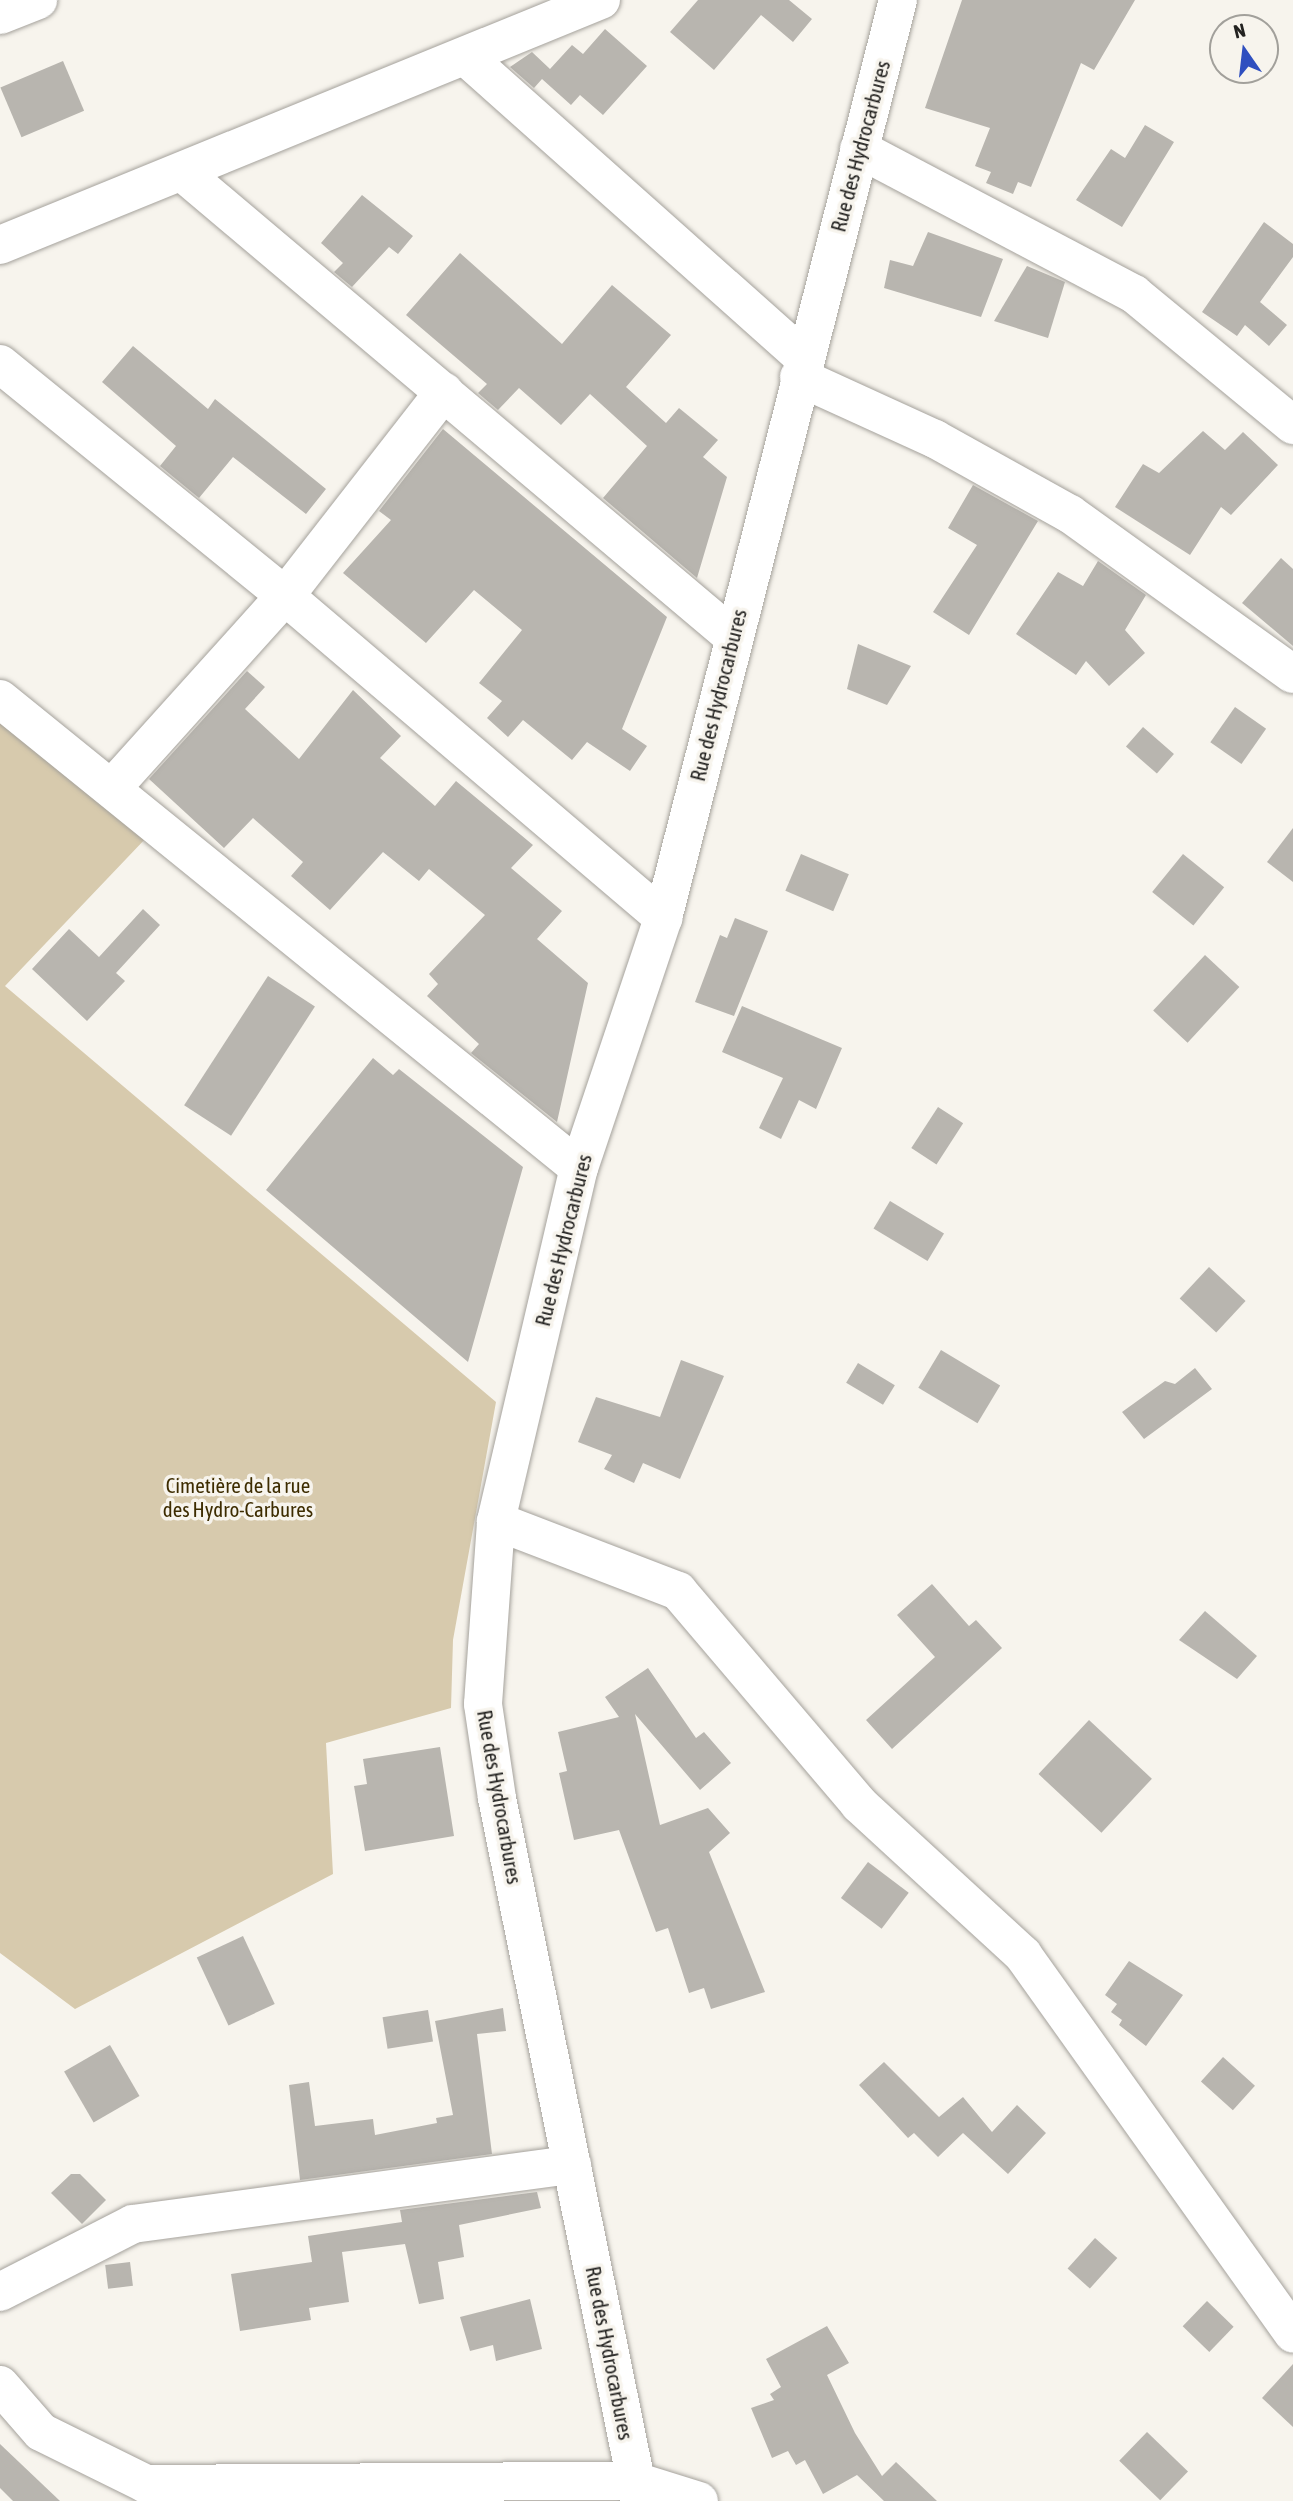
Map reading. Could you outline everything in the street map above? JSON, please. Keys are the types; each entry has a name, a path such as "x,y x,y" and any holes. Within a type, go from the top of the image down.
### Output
{"street":[{"path":"0,15 38,0"},
{"path":"0,245 601,0"},
{"name":"Rue des Hydrocarbures","path":"637,2491 483,1704 496,1521 579,1168 663,918 732,636 898,0"},
{"path":"465,56 802,368 1070,514 1293,674"},
{"path":"859,149 1134,294 1293,425"},
{"path":"183,172 732,636"},
{"path":"0,364 285,596 663,918"},
{"path":"112,788 285,596 444,392"},
{"path":"0,699 579,1168"},
{"path":"496,1521 678,1591 859,1804 1023,1955 1293,2334"},
{"path":"0,2292 133,2224 572,2165"},
{"path":"0,2385 41,2432 146,2484 637,2491 699,2501"}],"green space":[{"name":"Cimetière de la rue des Hydro-Carbures","path":"0,713 147,837 5,986 496,1402 453,1640 451,1708 326,1743 333,1874 75,2009 0,1953"}],"building":[{"path":"698,0 789,0 812,19 793,42 761,15 714,70 670,32"},
{"path":"962,0 1135,0 1094,70 1081,63 1031,187 1018,182 1013,194 986,183 991,172 975,166 990,128 925,108"},
{"path":"605,29 647,66 603,115 580,95 571,105 542,79 534,88 510,67 532,52 550,69 572,45 583,54"},
{"path":"63,61 84,111 22,137 0,88"},
{"path":"1145,125 1174,142 1122,227 1076,200 1111,149 1125,158"},
{"path":"362,195 413,236 398,254 389,247 352,287 334,272 343,263 321,243"},
{"path":"1264,222 1293,244 1293,257 1260,302 1287,325 1269,346 1245,325 1237,336 1202,312"},
{"path":"928,232 1003,259 981,317 884,288 890,260 913,266"},
{"path":"460,253 562,344 612,285 671,335 626,387 666,423 679,408 718,440 703,457 727,477 697,578 603,498 647,446 590,394 561,425 519,388 498,410 478,393 487,384 406,315"},
{"path":"1027,266 1065,282 1048,338 994,321"},
{"path":"133,346 208,409 215,399 326,489 306,514 233,457 199,498 160,466 176,446 102,382"},
{"path":"443,429 667,617 622,729 647,746 630,771 587,742 572,760 523,720 508,737 487,718 502,701 479,683 522,630 474,590 426,643 343,573 391,520 379,511"},
{"path":"1203,431 1225,450 1243,432 1278,465 1231,515 1221,507 1190,555 1115,507 1143,464 1159,473"},
{"path":"973,485 1038,521 969,635 933,612 977,545 948,528"},
{"path":"1281,558 1293,569 1293,646 1242,603"},
{"path":"1098,561 1146,595 1125,630 1145,653 1109,686 1086,661 1076,675 1016,634 1058,572 1083,586"},
{"path":"858,644 911,666 887,705 847,689"},
{"path":"247,671 265,687 245,709 299,759 353,690 401,736 380,758 435,806 456,781 533,845 511,868 562,911 537,939 588,983 557,1122 471,1053 479,1044 427,996 438,984 429,974 485,915 429,869 419,881 383,852 330,910 291,876 303,862 253,818 224,848 149,779"},
{"path":"1235,707 1266,729 1241,764 1210,742"},
{"path":"1143,727 1174,754 1157,774 1126,747"},
{"path":"1293,828 1293,882 1267,862"},
{"path":"801,854 849,874 833,911 785,891"},
{"path":"1183,854 1224,887 1193,925 1152,892"},
{"path":"143,909 160,925 116,973 125,981 87,1021 32,969 69,929 99,957"},
{"path":"735,918 768,931 734,1016 695,1002 720,935 727,938"},
{"path":"1205,955 1239,987 1188,1043 1153,1011"},
{"path":"268,976 315,1006 231,1136 184,1105"},
{"path":"742,1006 842,1048 816,1109 799,1100 781,1139 759,1128 783,1078 722,1052"},
{"path":"373,1058 393,1075 399,1069 523,1167 468,1362 266,1190"},
{"path":"938,1107 963,1123 936,1164 911,1148"},
{"path":"890,1201 944,1233 928,1261 874,1228"},
{"path":"1209,1267 1246,1301 1216,1333 1180,1298"},
{"path":"941,1350 1000,1386 977,1423 918,1388"},
{"path":"681,1360 724,1376 680,1479 643,1463 634,1483 604,1469 612,1455 578,1442 596,1397 660,1417"},
{"path":"858,1363 895,1385 883,1405 846,1383"},
{"path":"1195,1368 1212,1389 1144,1439 1122,1412 1165,1381 1175,1384"},
{"path":"932,1584 969,1626 976,1620 1002,1648 892,1749 866,1720 935,1657 897,1615"},
{"path":"1205,1611 1257,1656 1237,1679 1179,1640"},
{"path":"648,1668 696,1738 704,1732 731,1763 700,1790 635,1714 660,1825 708,1808 730,1833 709,1852 765,1992 711,2009 704,1988 689,1993 668,1928 656,1932 619,1830 574,1840 559,1773 567,1771 558,1732 619,1717 605,1697"},
{"path":"1089,1720 1152,1779 1101,1833 1039,1774"},
{"path":"440,1747 454,1836 365,1851 354,1786 367,1784 363,1759"},
{"path":"868,1862 909,1893 882,1929 841,1898"},
{"path":"243,1936 275,2004 228,2026 197,1958"},
{"path":"1129,1961 1183,1995 1146,2046 1119,2025 1122,2020 1111,2012 1117,2004 1105,1995"},
{"path":"503,2008 506,2031 477,2034 492,2154 300,2180 289,2085 309,2082 315,2126 373,2119 375,2135 437,2123 436,2118 453,2115 435,2021"},
{"path":"428,2010 433,2042 388,2049 383,2017"},
{"path":"110,2045 140,2096 94,2123 64,2072"},
{"path":"1223,2057 1255,2086 1233,2110 1201,2082"},
{"path":"884,2062 939,2117 963,2097 992,2132 1017,2105 1046,2133 1008,2174 963,2133 938,2157 914,2133 908,2138 859,2085"},
{"path":"71,2174 80,2174 106,2200 82,2224 51,2193"},
{"path":"537,2192 541,2208 459,2225 464,2257 438,2262 444,2299 419,2304 405,2244 342,2252 349,2302 309,2308 311,2320 240,2331 231,2274 312,2262 308,2236 402,2222 400,2210"},
{"path":"1095,2238 1117,2258 1090,2289 1068,2268"},
{"path":"130,2262 133,2286 108,2289 105,2265"},
{"path":"530,2299 542,2349 496,2361 493,2345 470,2351 460,2317"},
{"path":"1207,2301 1234,2327 1209,2352 1183,2326"},
{"path":"827,2326 849,2363 827,2375 855,2433 882,2476 896,2462 937,2501 884,2501 857,2475 823,2494 805,2460 796,2465 788,2451 772,2458 751,2408 774,2400 770,2394 781,2387 766,2359"},
{"path":"1293,2364 1293,2427 1262,2398"},
{"path":"1147,2432 1188,2472 1160,2500 1119,2461"},
{"path":"0,2444 60,2501 13,2501 0,2488"}]}
